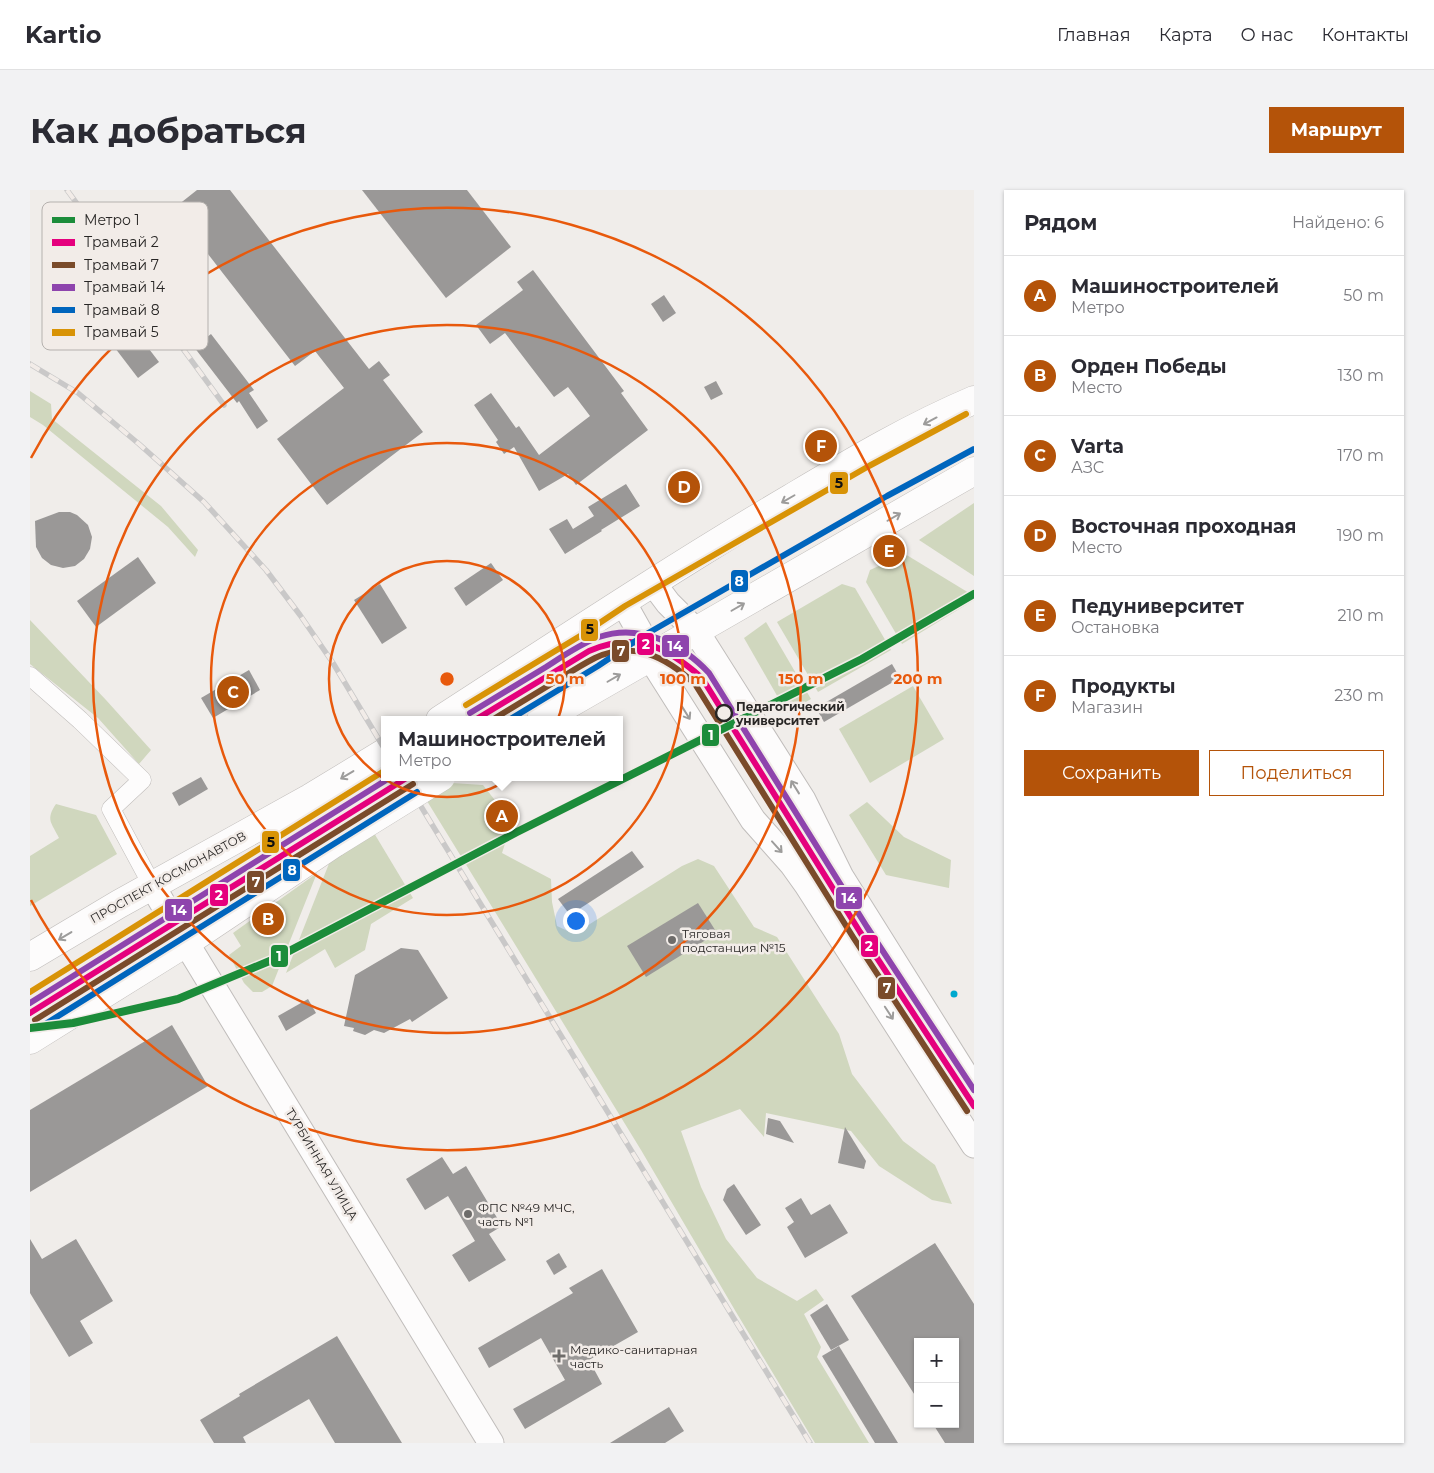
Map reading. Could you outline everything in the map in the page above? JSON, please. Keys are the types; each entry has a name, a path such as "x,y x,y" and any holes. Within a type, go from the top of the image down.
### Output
{"main road":[{"path":"446,716 748,523 858,458 952,409 974,400"},
{"path":"548,716 974,471"},
{"path":"654,582 668,603 696,632 803,800 841,877 974,1089"},
{"path":"623,602 646,644 650,657 753,820 792,864 807,885 974,1145"},
{"name":"ПРОСПЕКТ КОСМОНАВТОВ","path":"30,957 152,885 310,798 381,755"},
{"path":"30,1040 187,942 336,842 435,781"},
{"name":"ТУРБИННАЯ УЛИЦА","path":"152,885 491,1443"}],"street":[{"path":"30,676 80,720 142,780 111,809 152,885"}],"green space":[{"path":"30,391 51,404 52,419 161,506 198,550 195,557 168,527 43,425 30,417"},
{"path":"974,503 974,576 919,540"},
{"path":"905,554 974,596 974,600 902,644 866,582 870,570"},
{"path":"842,584 855,588 891,650 818,692 777,622"},
{"path":"30,620 151,750 139,764 98,718 30,664"},
{"path":"766,622 811,699 787,713 744,638"},
{"path":"913,686 944,739 870,783 839,729"},
{"path":"452,783 483,785 512,822 502,853 551,879 552,902 557,926 574,934 682,866 698,859 714,866 754,927 777,937 839,1034 852,1074 903,1141 935,1165 952,1204 932,1200 879,1166 851,1131 766,1113 764,1137 740,1109 681,1131 701,1187 726,1239 757,1278 797,1301 816,1289 824,1300 804,1314 821,1347 817,1357 869,1443 815,1443 641,1150 427,801"},
{"path":"867,802 904,837 951,860 949,888 886,875 849,815"},
{"path":"56,804 96,815 117,854 30,906 30,856 59,838 50,818"},
{"path":"374,833 413,898 371,924 365,950 335,968 325,949 286,973 330,861"},
{"path":"317,873 272,986 262,992 253,992 244,983 229,955 241,946 233,933"}],"building":[{"path":"197,190 230,190 369,369 379,361 390,375 383,380 423,432 327,505 277,439 344,388 315,351 295,366 208,254 208,202 182,202"},
{"path":"362,190 467,190 511,247 446,298"},
{"path":"533,270 624,391 621,393 648,430 576,485 568,474 539,491 514,447 504,454 496,442 498,440 474,405 491,393 516,428 519,426 539,455 590,416 568,387 554,397 505,333 490,344 476,325 523,290 517,282"},
{"path":"664,295 676,313 663,322 651,304"},
{"path":"211,334 254,390 249,393 268,421 257,429 239,401 237,403 196,350 208,350 208,336"},
{"path":"117,350 150,350 159,362 138,378"},
{"path":"716,381 723,394 711,400 704,387"},
{"path":"693,474 699,485 675,500 669,490"},
{"path":"626,484 640,506 565,554 549,529 567,519 573,529 594,516 588,507"},
{"path":"59,512 70,512 77,515 88,525 92,537 90,549 84,559 75,566 63,568 51,565 42,558 36,547 35,521"},
{"path":"138,557 156,583 96,627 77,601"},
{"path":"491,563 503,580 466,606 454,588"},
{"path":"380,584 407,628 382,644 354,600"},
{"path":"892,664 900,678 824,722 816,708"},
{"path":"249,670 260,690 213,718 201,698"},
{"path":"201,777 208,789 179,806 172,793"},
{"path":"632,851 644,867 570,915 558,899"},
{"name":"Тяговая подстанция №15","path":"698,903 717,933 646,977 627,946"},
{"path":"401,948 418,950 448,998 412,1022 410,1019 384,1033 374,1030 365,1035 353,1031 354,1028 344,1026 355,975"},
{"path":"308,999 316,1013 286,1031 278,1016"},
{"path":"172,1025 208,1086 30,1192 30,1110"},
{"path":"768,1118 780,1121 794,1143 766,1134"},
{"path":"845,1127 866,1161 864,1169 838,1163"},
{"path":"442,1157 453,1174 466,1166 502,1226 489,1234 506,1260 469,1282 452,1255 475,1241 448,1196 425,1210 406,1179"},
{"path":"734,1184 761,1225 746,1235 723,1200 727,1189"},
{"path":"801,1198 811,1215 830,1204 848,1233 805,1258 787,1227 794,1222 785,1208"},
{"path":"30,1239 42,1259 76,1239 113,1301 80,1321 93,1343 69,1357 30,1293"},
{"path":"935,1243 974,1304 974,1443 945,1443 936,1428 959,1428 959,1338 914,1338 914,1394 851,1296"},
{"path":"559,1253 567,1267 554,1275 546,1261"},
{"path":"602,1269 638,1332 589,1360 602,1384 525,1429 513,1409 565,1380 541,1338 489,1368 478,1348 573,1293 569,1288"},
{"path":"827,1304 849,1340 831,1350 810,1315"},
{"path":"337,1336 402,1443 335,1443 309,1399 243,1437 246,1443 214,1443 200,1420 240,1396 239,1394"},
{"path":"839,1346 898,1443 875,1443 822,1356"},
{"path":"669,1407 684,1431 665,1443 610,1443"}],"railway":[{"path":"67,190 76,202"},
{"path":"184,350 224,405"},
{"path":"30,364 78,393 204,502 266,570 300,615 333,663 381,743"},
{"path":"405,781 810,1443"}],"metro line":[{"name":"1","path":"623,779 862,659 974,594"},
{"name":"1","path":"30,1028 73,1023 178,999 272,960 619,781"}],"tram line":[{"name":"5","path":"466,705 580,636 625,606 869,466 966,414"},
{"name":"8","path":"516,716 643,636 887,496 974,449"},
{"name":"14","path":"470,713 572,650 599,637 614,633 645,635 673,645 686,653 709,673 867,927 974,1090"},
{"name":"2","path":"482,716 589,651 606,645 621,642 636,642 650,645 676,657 689,667 702,678 860,932 974,1106"},
{"name":"7","path":"499,716 582,665 609,653 636,651 649,654 661,659 684,674 695,684 853,937 967,1111"},
{"name":"5","path":"30,992 381,773"},
{"name":"14","path":"30,1003 385,781"},
{"name":"2","path":"30,1013 402,781"},
{"name":"7","path":"35,1020 413,784"},
{"name":"8","path":"39,1028 417,792"}],"place":[{"name":"Продукты","path":"821,446"},
{"name":"Восточная проходная","path":"684,487"},
{"name":"Педуниверситет","path":"889,551"},
{"name":"Varta","path":"233,692"},
{"name":"Педагогический университет","path":"724,713"},
{"name":"Машиностроителей","path":"502,816"},
{"name":"Орден Победы","path":"268,919"},
{"name":"Тяговая подстанция №15","path":"672,940"},
{"name":"ФПС №49 МЧС, часть №1","path":"468,1214"},
{"name":"Медико-санитарная часть","path":"559,1356"}]}
